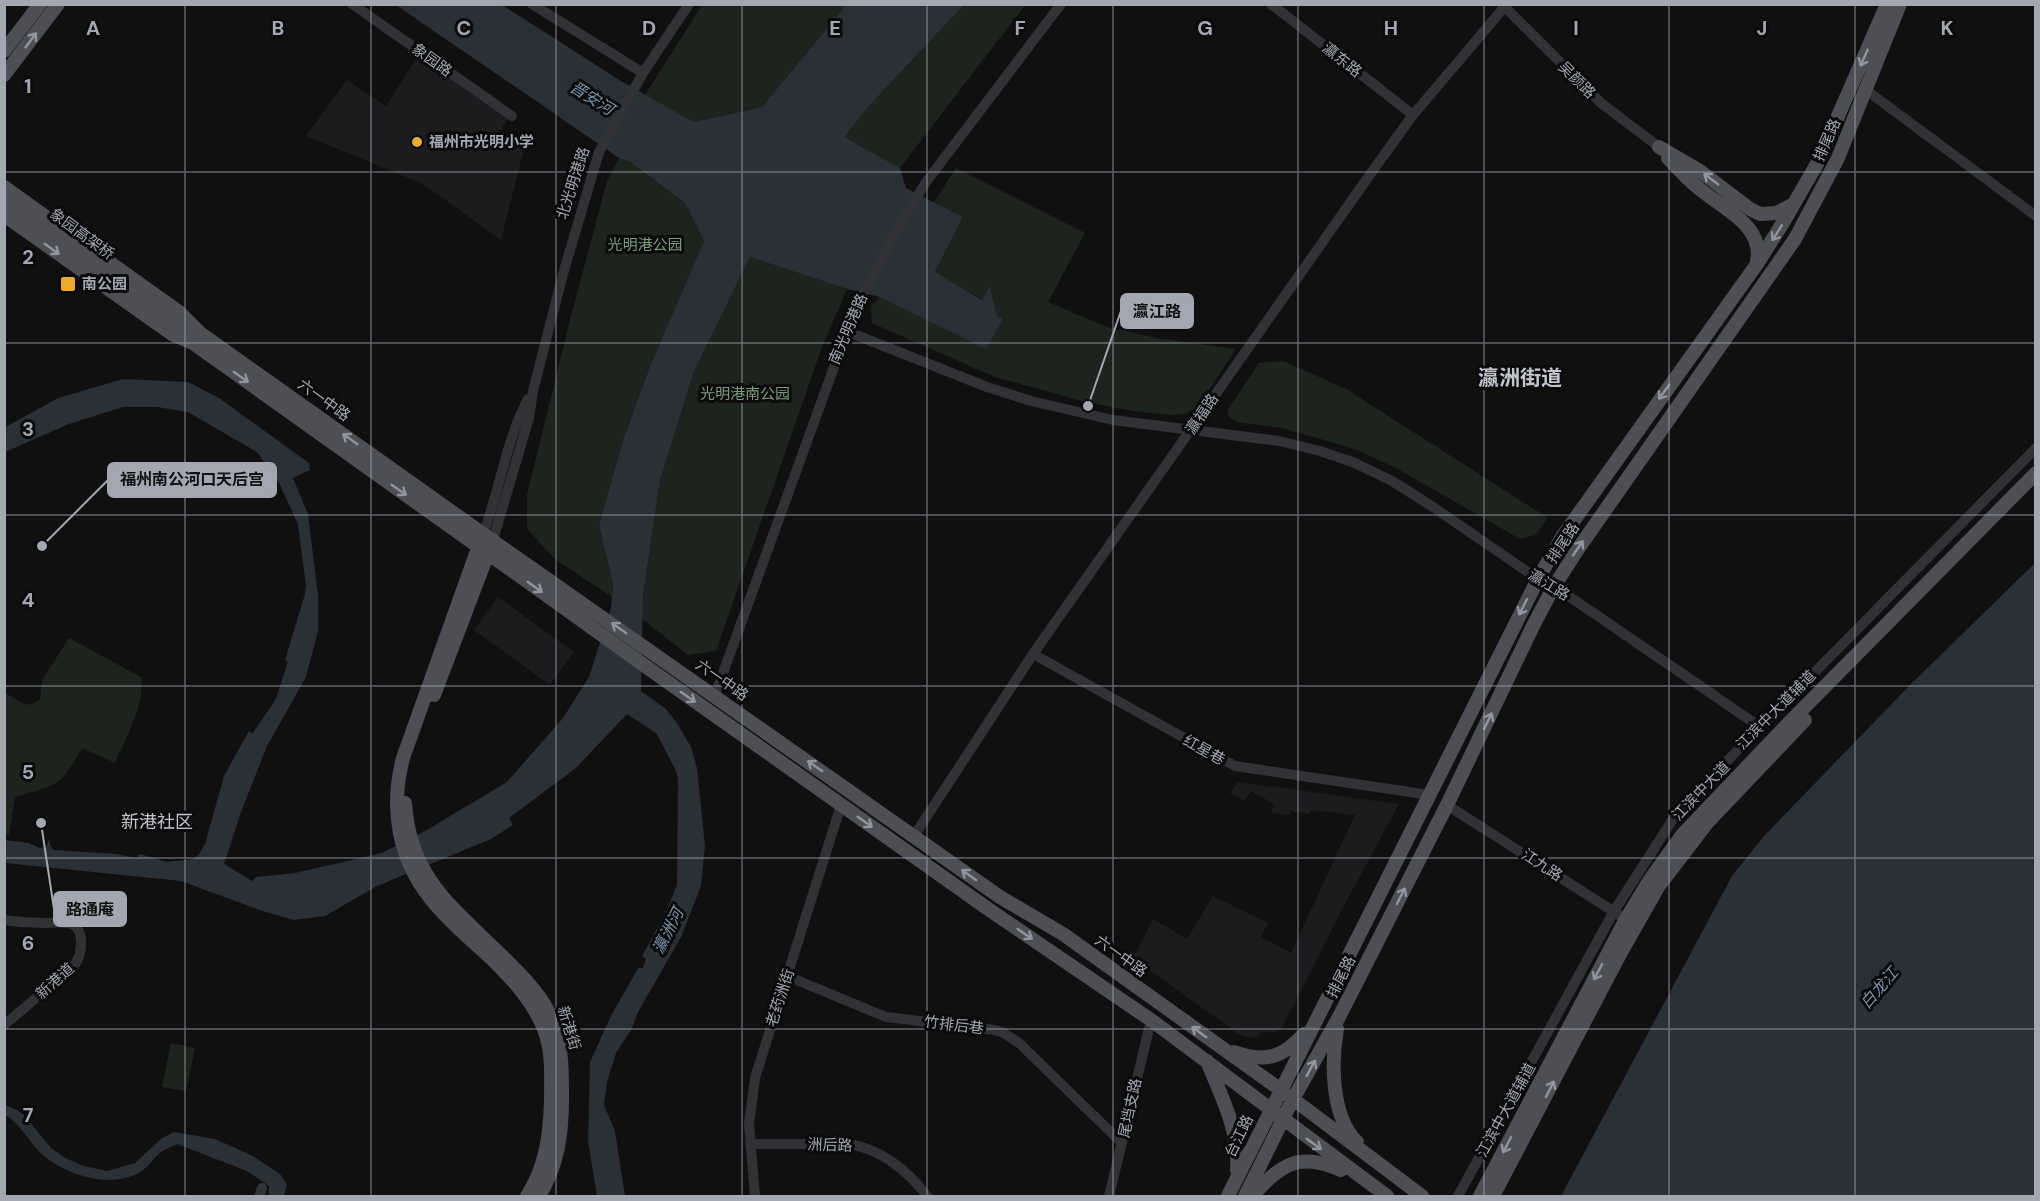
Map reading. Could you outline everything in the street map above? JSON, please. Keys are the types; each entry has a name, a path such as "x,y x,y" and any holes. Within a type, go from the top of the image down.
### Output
{"main road":[{"path":"4,51 40,4"},
{"path":"4,75 58,4"},
{"name":"排尾路","path":"1281,1090 1538,579 1569,528 1756,264 1796,201 1818,162 1887,4"},
{"name":"排尾路","path":"1282,1120 1339,1017 1554,588 1578,549 1795,239 1834,166 1900,4"},
{"path":"1659,147 1700,171 1755,212 1766,215 1782,211 1796,201"},
{"path":"1659,147 1694,185 1742,222 1754,237 1759,248 1756,264"},
{"name":"六一中路","path":"4,187 179,312 197,338 486,543 593,610 645,646 1000,897 1063,934 1281,1090 1422,1197"},
{"path":"1724,208 1730,211 1736,209 1738,206 1734,197"},
{"name":"象园高架桥","path":"4,199 197,338"},
{"name":"六一中路","path":"4,215 171,334 197,338"},
{"name":"江滨中大道","path":"1480,1197 1625,918 1682,835 1780,731 2036,473"},
{"name":"江滨中大道","path":"1493,1197 1625,918 1670,870 1707,823 1932,588 2036,486"},
{"path":"421,877 418,857 402,822 397,789 403,758 486,543"},
{"name":"六一中路","path":"486,543 591,627 841,805 1150,1020 1387,1197"},
{"name":"新港街","path":"421,877 431,899 445,915 525,993 547,1037 552,1069 549,1136 541,1170 527,1197"},
{"name":"新港街","path":"421,877 531,986 544,1003 554,1026 562,1059 561,1130 553,1168 539,1197"},
{"path":"1220,1047 1255,1058 1282,1054 1295,1044 1323,1008"},
{"path":"1339,1017 1332,1067 1336,1094 1343,1118 1353,1138 1376,1160"},
{"path":"1207,1061 1230,1114 1234,1134 1238,1158 1237,1173 1230,1191"},
{"name":"台江路","path":"1230,1191 1281,1090"},
{"path":"1245,1197 1282,1120"},
{"path":"1252,1197 1272,1175 1289,1164 1318,1162 1362,1179"}],"street":[{"path":"532,4 643,74"},
{"name":"北光明港路","path":"486,543 519,416 533,391 566,263 599,152 643,74 688,4"},
{"name":"南光明港路","path":"715,695 846,331 893,236 926,182 1061,4"},
{"name":"瀛东路","path":"1271,4 1413,115"},
{"name":"瀛福路","path":"914,836 1033,654 1192,430 1242,355 1413,115 1505,5"},
{"name":"吴颜路","path":"1505,5 1601,103 1659,147"},
{"name":"象园路","path":"357,6 512,116"},
{"path":"1866,90 2036,216"},
{"name":"瀛江路","path":"846,331 987,387 1031,401 1113,420 1280,441 1355,463 1392,481 1760,727"},
{"name":"江滨中大道辅道","path":"1458,1197 1625,918 1673,819 1760,727 2036,448"},
{"name":"红星巷","path":"1033,654 1230,765 1430,795"},
{"name":"老药洲街","path":"755,1197 749,1114 755,1078 841,805"},
{"name":"江九路","path":"1447,805 1625,918"},
{"name":"新港道","path":"4,920 67,922 78,928 82,941 74,966 4,1025"},
{"name":"竹排后巷","path":"787,976 886,1017 1004,1033 1019,1043 1122,1143"},
{"name":"尾垱支路","path":"1109,1197 1150,1020"},
{"name":"洲后路","path":"750,1144 842,1143 862,1146 887,1158 911,1178 927,1197"}],"shaded area":[{"name":"福州市光明小学","path":"418,56 512,114 498,133 524,149 501,240 423,184 306,136 347,80 386,106"},
{"path":"498,597 574,652 550,685 474,630"},
{"path":"1238,782 1399,804 1282,1028 1275,1032 1260,1032 1255,1038 1237,1033 1133,958 1153,919 1187,939 1213,896 1268,923 1261,937 1291,953 1355,815 1311,810 1310,814 1290,811 1290,815 1271,813 1274,804 1251,791 1244,801 1230,793"}],"green space":[{"path":"702,5 846,5 762,107 694,122 645,95"},
{"path":"964,5 1025,5 900,168 843,137 868,107"},
{"name":"光明港公园","path":"619,158 630,162 685,203 704,241 650,366 623,440 599,525 613,584 612,597 555,559 527,529 527,495 607,181"},
{"path":"956,168 1085,233 1048,302 1107,327 1156,338 1236,349 1199,405 1186,414 1168,415 1089,403 995,377 872,323 871,306 880,297 986,348 1003,319 997,316 990,288 983,300 935,273 963,217 934,202"},
{"name":"光明港南公园","path":"750,257 847,289 822,347 716,651 688,655 642,619 643,595 660,481 693,374"},
{"path":"1283,361 1346,389 1548,518 1535,535 1520,539 1396,468 1355,449 1282,428 1238,422 1228,416 1228,409 1259,363"},
{"path":"69,638 141,677 142,687 138,709 115,763 82,748 68,771 56,783 15,797 9,835 5,834 5,693 27,704 35,703 40,699 42,680"},
{"path":"171,1043 195,1048 186,1091 162,1087"}],"water":[{"path":"396,5 502,5 621,81 694,122 762,107 846,5 964,5 868,107 844,137 900,168 906,188 963,217 935,272 982,300 990,287 997,316 1003,319 986,349 880,297 847,289 750,257 693,374 660,481 643,595 641,691 666,709 691,747 697,768 705,846 701,886 681,937 616,1053 607,1082 604,1105 615,1131 625,1196 597,1196 588,1141 590,1062 611,1016 638,968 643,968 646,959 642,956 666,912 677,885 678,779 657,734 627,714 576,768 509,818 513,825 491,839 377,886 325,916 294,920 262,911 181,881 5,863 5,840 28,843 40,848 46,847 49,840 54,850 117,854 136,858 140,854 167,862 193,859 199,854 205,844 224,776 249,731 252,734 276,699 288,662 285,660 306,586 298,524 279,483 257,452 188,412 157,407 123,407 69,424 5,452 4,428 58,398 123,379 188,382 219,398 309,463 310,470 293,478 308,514 318,595 318,631 306,677 267,746 241,812 224,864 252,881 256,877 295,873 382,853 425,831 507,782 563,718 589,677 611,608 613,584 599,525 623,440 650,366 704,241 685,203 630,162 619,158"},
{"name":"白龙江","path":"2035,563 2035,1196 1561,1196 1732,876 1764,836 1911,684"},
{"path":"5,1105 25,1116 51,1148 65,1158 84,1166 107,1171 135,1163 162,1138 174,1132 215,1139 253,1156 280,1174 287,1185 284,1196 269,1196 269,1186 247,1171 177,1144 161,1152 137,1174 111,1180 83,1176 45,1157 18,1125 5,1115"}],"place":[{"name":"福州市光明小学","path":"417,142"},
{"name":"南公园","path":"68,284"},
{"name":"瀛江路","path":"1088,406"},
{"name":"福州南公河口天后宫","path":"42,546"},
{"name":"路通庵","path":"41,823"}],"district":[{"name":"瀛洲街道","path":"1520,378"},
{"name":"新港社区","path":"157,822"}],"water label":[{"name":"晋安河","path":"592,98"},
{"name":"瀛洲河","path":"668,931"}]}
